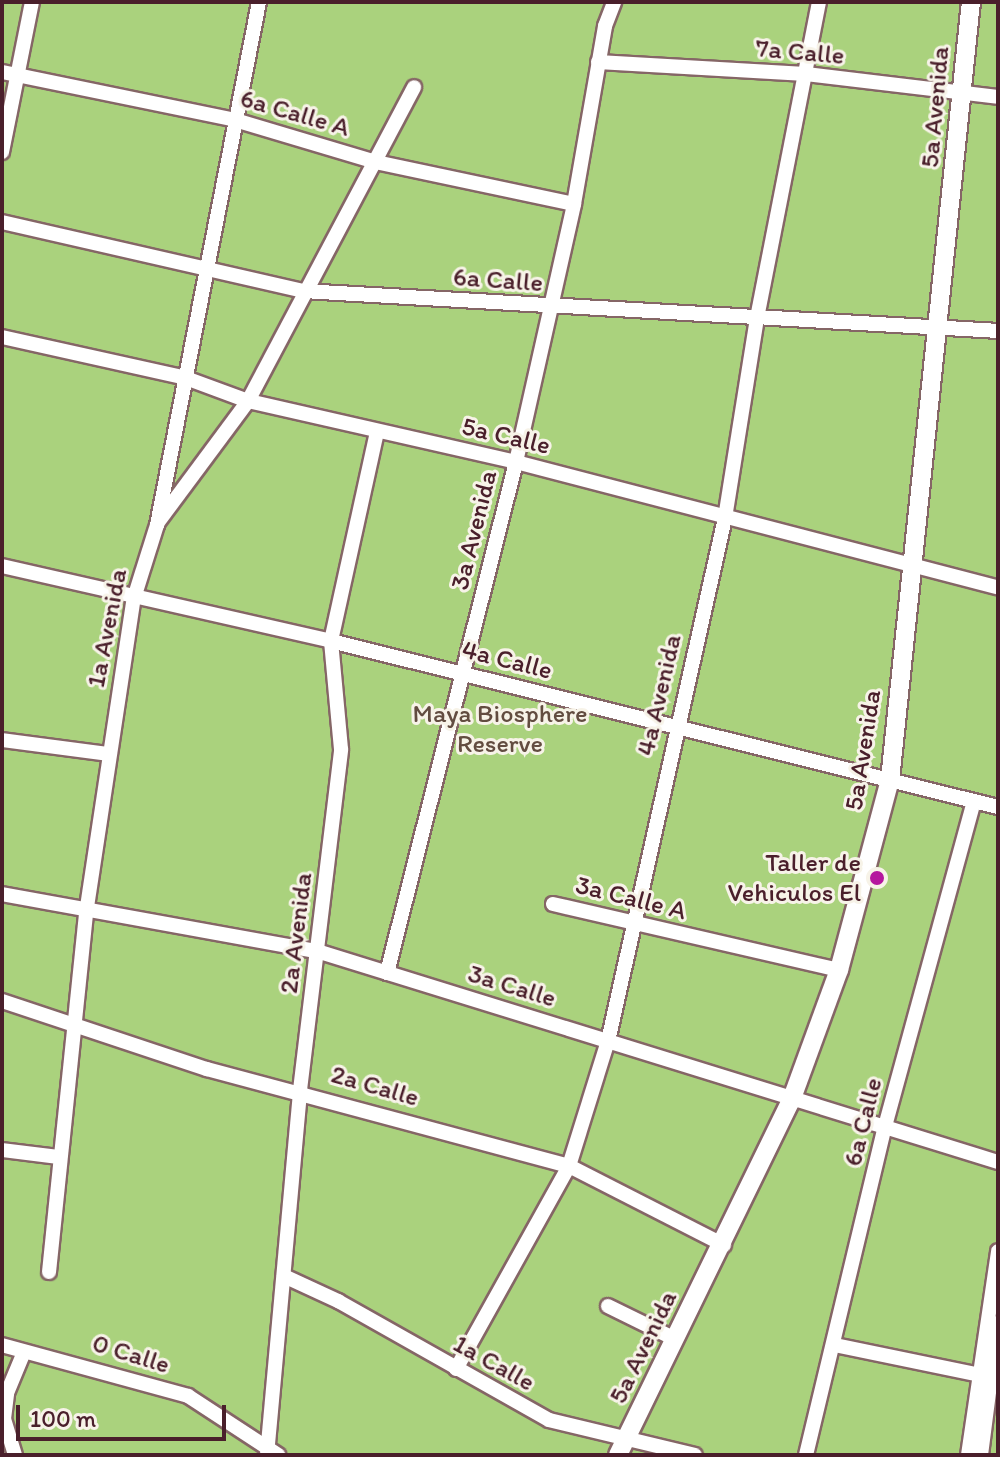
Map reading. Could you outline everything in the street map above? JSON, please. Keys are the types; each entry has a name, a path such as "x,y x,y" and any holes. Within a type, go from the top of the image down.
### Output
{"street":[{"path":"2,152 9,73 32,2"},
{"name":"1a Avenida","path":"49,1272 58,1157 108,754 134,598 157,525 183,377 259,2"},
{"name":"3a Avenida","path":"387,973 516,462 574,204 598,62 614,2"},
{"name":"4a Avenida","path":"456,1369 569,1166 608,1041 675,727 725,518 757,318 819,2"},
{"name":"5a Avenida","path":"622,1448 673,1338 724,1245 791,1101 839,970 890,780 940,327 971,2"},
{"name":"7a Calle","path":"598,62 806,74 998,97"},
{"name":"6a Calle A","path":"9,73 235,120 376,162 574,204"},
{"path":"157,525 248,401 303,291 376,162 414,87"},
{"name":"6a Calle","path":"2,222 205,272 303,291 549,308 998,331"},
{"name":"5a Calle","path":"2,337 183,377 248,401 516,462 998,588"},
{"name":"2a Avenida","path":"271,1452 300,1090 320,952 341,749 331,641 377,432"},
{"name":"4a Calle","path":"2,566 331,641 998,807"},
{"path":"2,740 108,754"},
{"name":"6a Calle","path":"806,1455 835,1345 884,1130 974,802"},
{"name":"3a Calle","path":"2,894 87,907 320,952 884,1130 998,1162"},
{"name":"3a Calle A","path":"553,904 632,925 839,970"},
{"name":"2a Calle","path":"2,1001 73,1028 207,1069 300,1090 569,1166 724,1245"},
{"path":"2,1150 58,1157"},
{"path":"968,1455 983,1375 998,1251"},
{"name":"1a Calle","path":"284,1276 549,1420 622,1448 695,1455"},
{"path":"608,1306 673,1338"},
{"path":"981,1455 983,1375 998,1323"},
{"name":"0 Calle","path":"2,1345 94,1366 188,1396 271,1452"},
{"path":"835,1345 983,1375"},
{"path":"15,1455 4,1419 7,1393 24,1352"}],"green space":[{"name":"Maya Biosphere Reserve","path":"2,2 998,2 998,1455 2,1455"}],"place":[{"name":"Taller de Vehiculos El","path":"877,878"}]}
